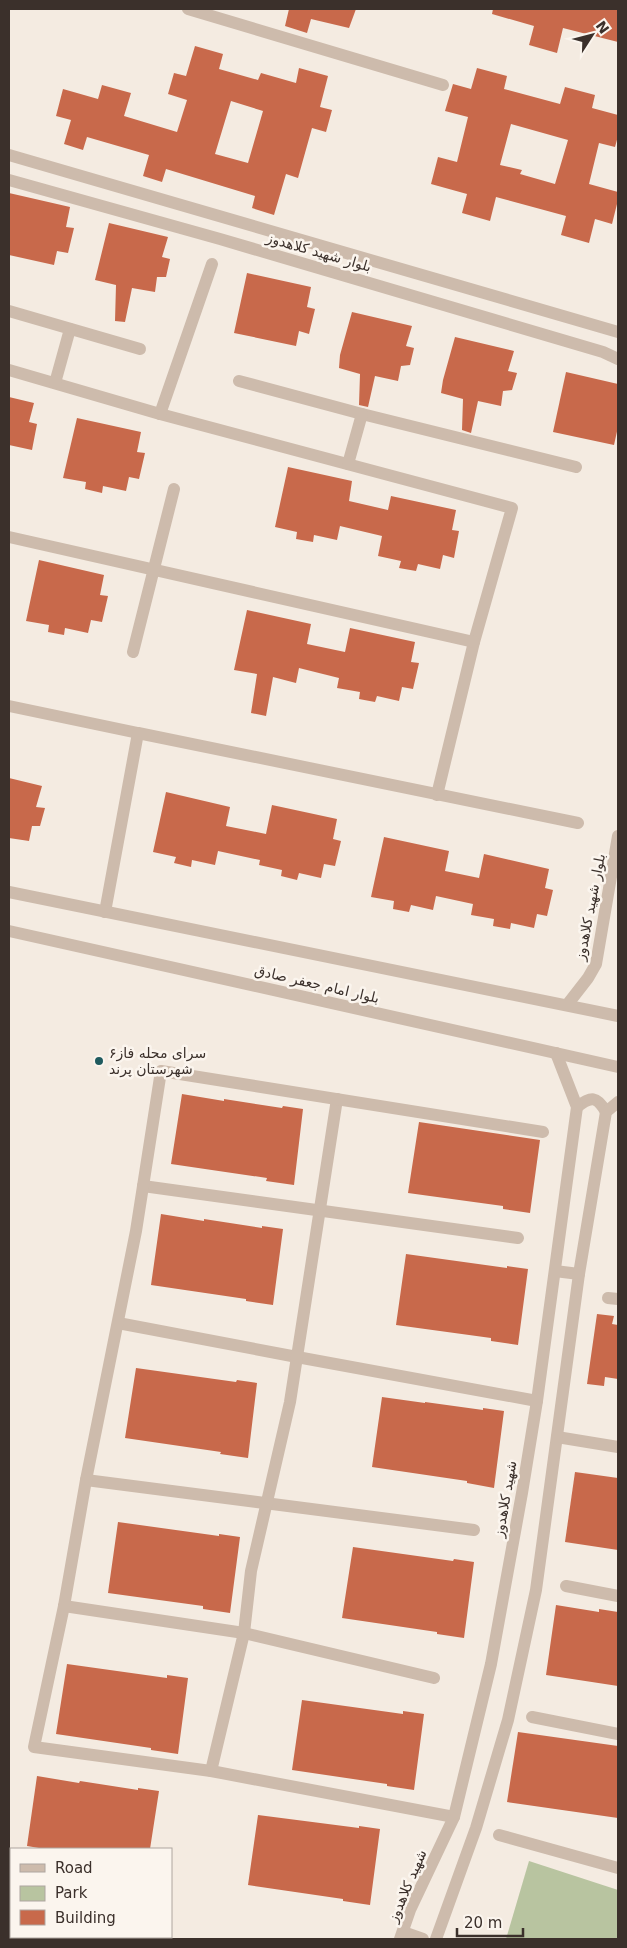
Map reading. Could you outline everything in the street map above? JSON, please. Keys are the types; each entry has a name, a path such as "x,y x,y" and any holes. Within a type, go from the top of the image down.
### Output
{"street":[{"path":"188,9 443,85"},
{"name":"بلوار شهید کلاهدوز","path":"9,155 618,332"},
{"name":"بلوار شهید کلاهدوز","path":"9,180 220,239 603,352 618,359"},
{"path":"160,414 212,264"},
{"path":"9,311 140,349"},
{"path":"55,383 70,329"},
{"path":"9,370 160,414 512,508 474,642 437,795"},
{"path":"239,381 362,414 576,467"},
{"path":"348,464 362,414"},
{"path":"133,652 174,489"},
{"path":"9,537 474,642"},
{"path":"9,706 578,824"},
{"path":"105,912 138,733"},
{"name":"بلوار شهید کلاهدوز","path":"567,1005 588,978 596,964 618,836"},
{"name":"بلوار امام جعفر صادق","path":"9,892 618,1016"},
{"name":"بلوار امام جعفر صادق","path":"9,931 618,1067"},
{"name":"شهید کلاهدوز","path":"402,1936 410,1910 454,1817 491,1664 537,1401 577,1107 556,1053"},
{"path":"454,1817 211,1771 34,1747 64,1606 86,1480 118,1322 143,1186 161,1071 543,1132"},
{"path":"211,1771 244,1632 251,1571 290,1402 337,1099"},
{"path":"436,1939 476,1828 508,1720 536,1590 579,1274 606,1112 600,1102 593,1099 586,1100 577,1107"},
{"path":"606,1112 618,1102"},
{"path":"143,1186 518,1238"},
{"path":"555,1271 579,1274"},
{"path":"118,1322 296,1358 537,1401"},
{"path":"557,1437 618,1447"},
{"path":"86,1480 474,1530"},
{"path":"566,1586 618,1596"},
{"path":"64,1606 244,1632 434,1678"},
{"path":"532,1717 618,1734"},
{"path":"499,1835 618,1868"},
{"path":"402,1936 423,1939"}],"green space":[{"path":"529,1861 618,1890 618,1939 506,1939"}],"building":[{"path":"289,9 356,9 349,28 311,19 307,33 285,26"},
{"path":"493,9 618,9 618,42 563,28 557,53 529,45 534,26 492,14"},
{"path":"195,46 223,54 219,69 258,80 261,73 296,83 299,68 328,76 320,107 332,110 326,132 312,128 298,178 286,174 274,215 252,208 255,196 166,169 162,182 143,176 149,155 87,137 83,150 64,144 71,120 56,116 63,89 98,99 102,85 131,93 124,116 177,132 187,100 168,94 174,73 186,76","holes":["231,101 263,111 248,163 215,154"]},
{"path":"477,68 507,76 504,89 560,104 565,87 595,95 592,108 618,115 618,136 615,147 599,143 589,184 618,192 612,224 595,219 589,243 561,235 566,216 496,197 490,221 462,213 467,194 431,184 438,157 457,162 468,117 445,111 453,84 471,89","holes":["511,124 568,140 555,184 520,174 522,170 500,165"]},
{"path":"9,193 70,207 66,227 74,228 68,253 57,251 54,265 9,255"},
{"path":"109,223 168,237 162,257 170,259 166,277 157,277 155,292 132,288 125,322 115,321 116,285 95,280"},
{"path":"247,273 311,287 307,307 315,309 309,334 299,331 296,346 234,333"},
{"path":"352,312 412,326 406,346 414,348 410,365 401,366 398,381 375,376 368,407 359,405 360,374 339,368 340,355"},
{"path":"455,337 514,351 508,371 517,373 512,390 503,391 501,406 478,401 471,433 462,430 463,399 441,393"},
{"path":"566,372 618,384 618,427 614,445 553,432"},
{"path":"9,397 34,403 29,422 37,424 32,450 9,445"},
{"path":"77,418 141,432 137,452 145,453 139,479 129,477 126,491 103,486 102,493 85,489 86,482 63,478"},
{"path":"288,467 352,481 349,501 388,510 391,496 456,510 452,530 459,531 454,558 443,555 440,569 418,564 416,571 399,568 401,561 378,556 382,536 340,526 337,540 314,535 313,542 296,539 297,532 275,527"},
{"path":"39,560 104,575 100,595 108,596 102,622 91,620 88,633 65,628 64,635 48,632 49,625 26,621"},
{"path":"247,610 311,624 307,644 345,652 350,628 415,642 411,662 419,663 413,689 402,687 399,701 377,696 375,702 359,699 360,692 337,688 339,678 299,668 296,683 273,677 266,716 251,713 257,674 234,670"},
{"path":"9,778 42,786 36,807 45,808 40,826 32,826 29,841 9,838"},
{"path":"166,792 230,807 226,826 266,834 272,805 337,819 333,839 341,841 335,866 324,864 321,878 299,873 297,880 281,876 282,870 259,865 260,860 218,851 215,865 192,860 191,867 174,863 176,857 153,852"},
{"path":"384,837 449,851 445,871 479,878 484,854 549,869 545,888 553,890 547,916 537,914 534,928 511,923 510,929 493,926 494,919 471,915 473,904 436,896 433,910 411,905 409,912 393,909 394,901 371,897"},
{"path":"182,1094 224,1101 224,1099 282,1108 283,1106 303,1109 294,1185 266,1181 267,1178 171,1164"},
{"path":"419,1122 540,1140 530,1213 503,1209 503,1206 408,1193"},
{"path":"161,1214 204,1221 204,1219 262,1228 262,1226 283,1229 273,1305 246,1301 246,1299 151,1285"},
{"path":"406,1254 507,1268 507,1266 528,1269 518,1345 491,1341 491,1338 396,1325"},
{"path":"597,1314 614,1316 612,1324 618,1325 618,1379 605,1377 604,1386 587,1384"},
{"path":"136,1368 236,1382 237,1380 257,1383 248,1458 220,1454 221,1452 125,1438"},
{"path":"382,1397 504,1411 494,1488 467,1483 467,1481 372,1467"},
{"path":"575,1472 618,1478 618,1550 565,1542"},
{"path":"118,1522 219,1536 219,1534 240,1537 230,1613 203,1609 203,1606 108,1593"},
{"path":"353,1547 453,1561 454,1559 474,1562 464,1638 437,1634 437,1632 342,1618"},
{"path":"556,1605 599,1612 599,1609 618,1612 618,1686 546,1675"},
{"path":"67,1664 167,1678 167,1675 188,1678 178,1754 151,1750 151,1748 56,1734"},
{"path":"302,1700 403,1714 403,1711 424,1714 414,1790 387,1786 387,1784 292,1770"},
{"path":"518,1732 618,1746 618,1818 507,1802"},
{"path":"37,1776 79,1783 80,1781 138,1790 138,1788 159,1791 150,1848 39,1848 27,1846"},
{"path":"258,1815 380,1829 370,1905 343,1901 343,1899 248,1885"}],"place":[{"name":"سرای محله فاز۶ شهرستان پرند","path":"99,1061"}]}
